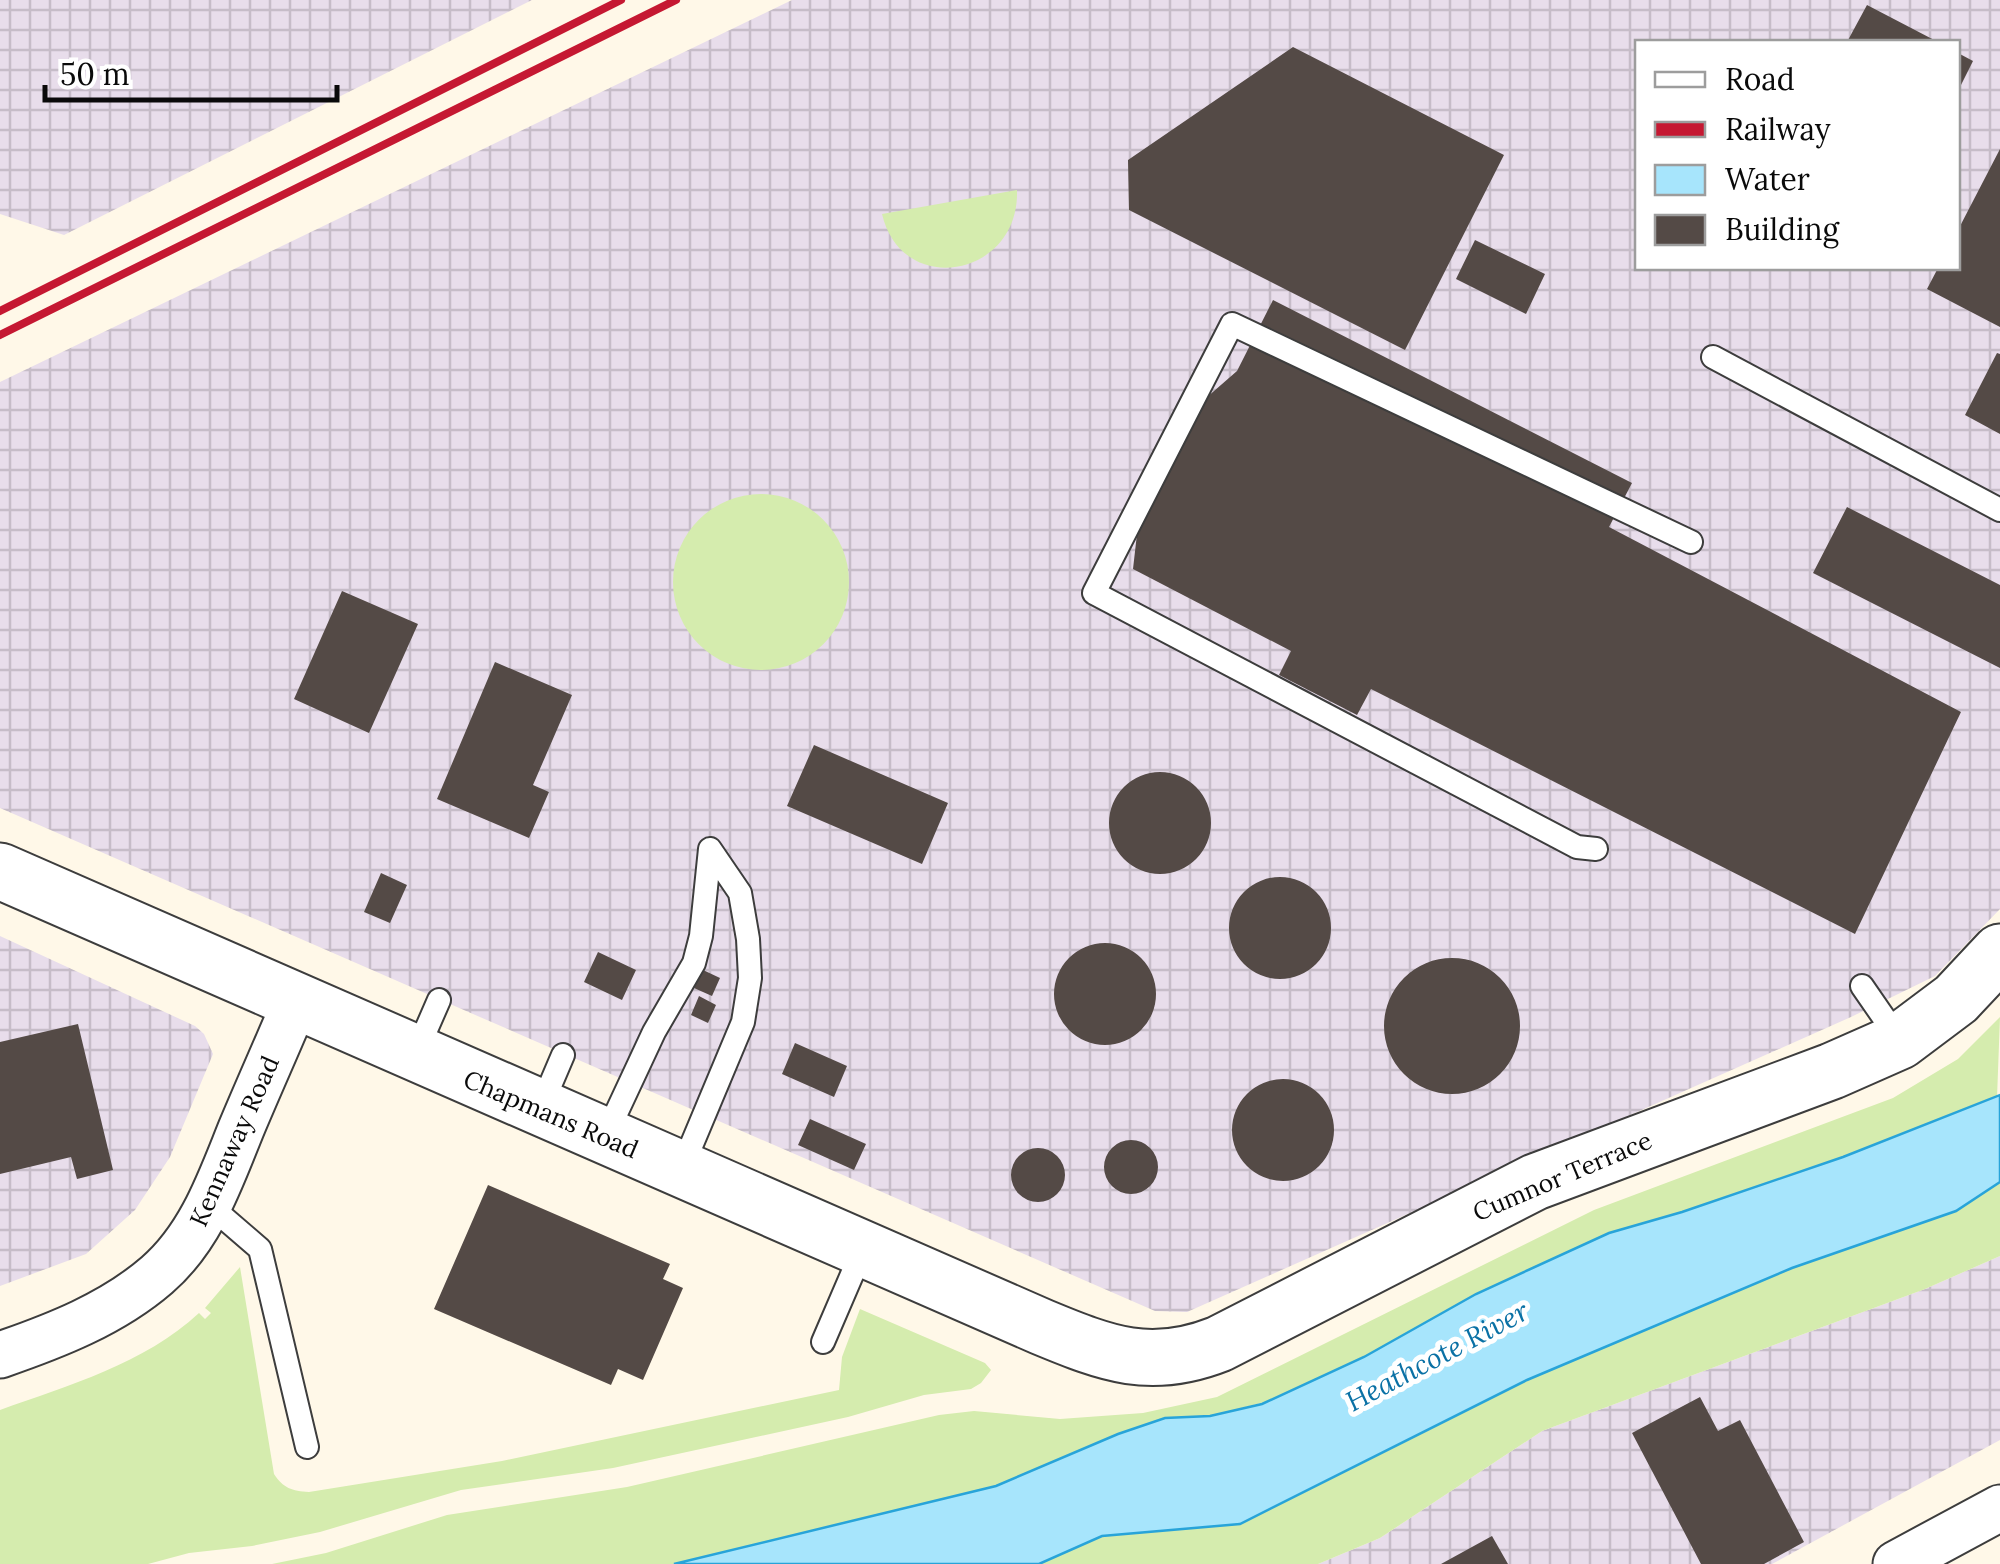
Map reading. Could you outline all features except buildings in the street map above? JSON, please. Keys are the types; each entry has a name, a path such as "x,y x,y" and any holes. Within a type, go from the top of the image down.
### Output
{"street":[{"name":"Chapmans Road","path":"0,871 1057,1334 1106,1351"},
{"name":"Cumnor Terrace","path":"1106,1351 1167,1359 1207,1348 1535,1182 1900,1042 1956,999 2000,952"},
{"name":"Kennaway Road","path":"0,1355 60,1334 124,1299 158,1274 187,1242 209,1205 296,1001"},
{"path":"1896,1564 2000,1508"}],"lane":[{"path":"1596,849 1578,848 1094,594 1232,324 1691,542"},
{"path":"1713,357 2000,510"},
{"path":"606,1138 654,1032 694,963 702,936 710,848 740,892 750,978 743,1022 681,1170"},
{"path":"1862,986 1900,1042"},
{"path":"415,1055 439,1000"},
{"path":"540,1109 563,1055"},
{"path":"209,1205 260,1248 308,1447"},
{"path":"823,1342 863,1249"}],"shaded area":[{"path":"0,0 532,0 64,235 0,214"},
{"path":"792,0 2000,0 2000,909 1935,976 1187,1312 1155,1311 0,808 0,382"},
{"path":"0,936 195,1026 204,1034 213,1054 170,1157 135,1210 86,1254 0,1286"},
{"path":"2000,1256 2000,1440 1772,1564 1318,1564 1380,1538 1542,1431 1925,1289"}],"green space":[{"path":"1017,190 1013,219 1000,242 981,258 958,266 934,267 912,258 894,241 882,214"},
{"path":"761,494 795,501 823,520 842,548 849,582 842,616 823,644 795,663 761,670 727,663 699,644 680,616 673,582 680,548 699,520 727,501"},
{"path":"2000,1017 1997,1098 1843,1157 1609,1233 1476,1294 1364,1357 1265,1402 1210,1416 1165,1418 996,1486 674,1564 272,1564 326,1553 447,1515 627,1487 939,1415 974,1411 1060,1419 1143,1413 1217,1397 1594,1210 1893,1098 1958,1059"},
{"path":"2000,1182 2000,1256 1925,1289 1542,1431 1380,1538 1318,1564 1039,1564 1102,1536 1240,1524 1527,1380 1792,1268 1956,1211"},
{"path":"240,1267 274,1474 285,1486 303,1492 502,1461 839,1390 842,1357 860,1309 985,1363 991,1370 971,1389 924,1395 848,1417 613,1468 461,1490 320,1532 252,1546 189,1553 148,1564 0,1564 0,1410 130,1360 199,1313 205,1319 211,1313 205,1308"}],"water":[{"name":"Heathcote River","path":"2000,1095 2000,1182 1956,1211 1792,1268 1527,1380 1240,1524 1102,1536 1039,1564 674,1564 996,1486 1165,1418 1210,1416 1262,1404 1364,1357 1476,1294 1609,1233 1843,1157"}],"railway":[{"path":"0,311 621,0"},
{"path":"0,335 676,0"}]}
